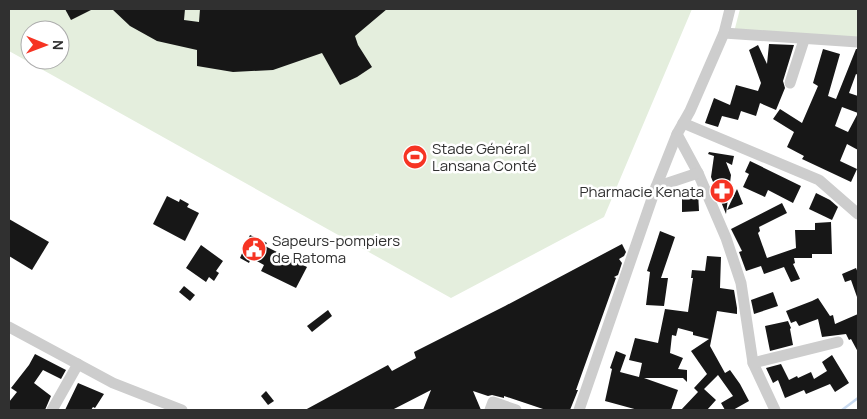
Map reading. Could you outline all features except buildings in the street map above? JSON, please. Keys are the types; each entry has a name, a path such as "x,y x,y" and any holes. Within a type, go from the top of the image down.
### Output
{"street":[{"path":"579,410 656,187 677,134 690,111 724,33 730,9"},
{"path":"724,33 804,40 858,42"},
{"path":"790,84 804,40"},
{"path":"683,123 820,180 858,214"},
{"path":"677,134 698,173 726,238 741,283 753,364 775,410"},
{"path":"656,187 698,173"},
{"path":"9,327 113,383 182,410"},
{"path":"753,364 838,342"},
{"path":"52,410 78,364"},
{"path":"490,410 493,402 516,410"}],"green space":[{"name":"Stade Général Lansana Conté","path":"9,9 692,9 604,217 451,298 43,70 70,70 70,20 20,20 20,57 9,51"},
{"path":"740,9 858,9 858,39 734,32"}],"waterway":[{"path":"842,410 858,398"}],"place":[{"name":"Stade Général Lansana Conté","path":"415,157"},
{"name":"Pharmacie Kenata","path":"722,191"},
{"name":"Sapeurs-pompiers de Ratoma","path":"254,249"}]}
